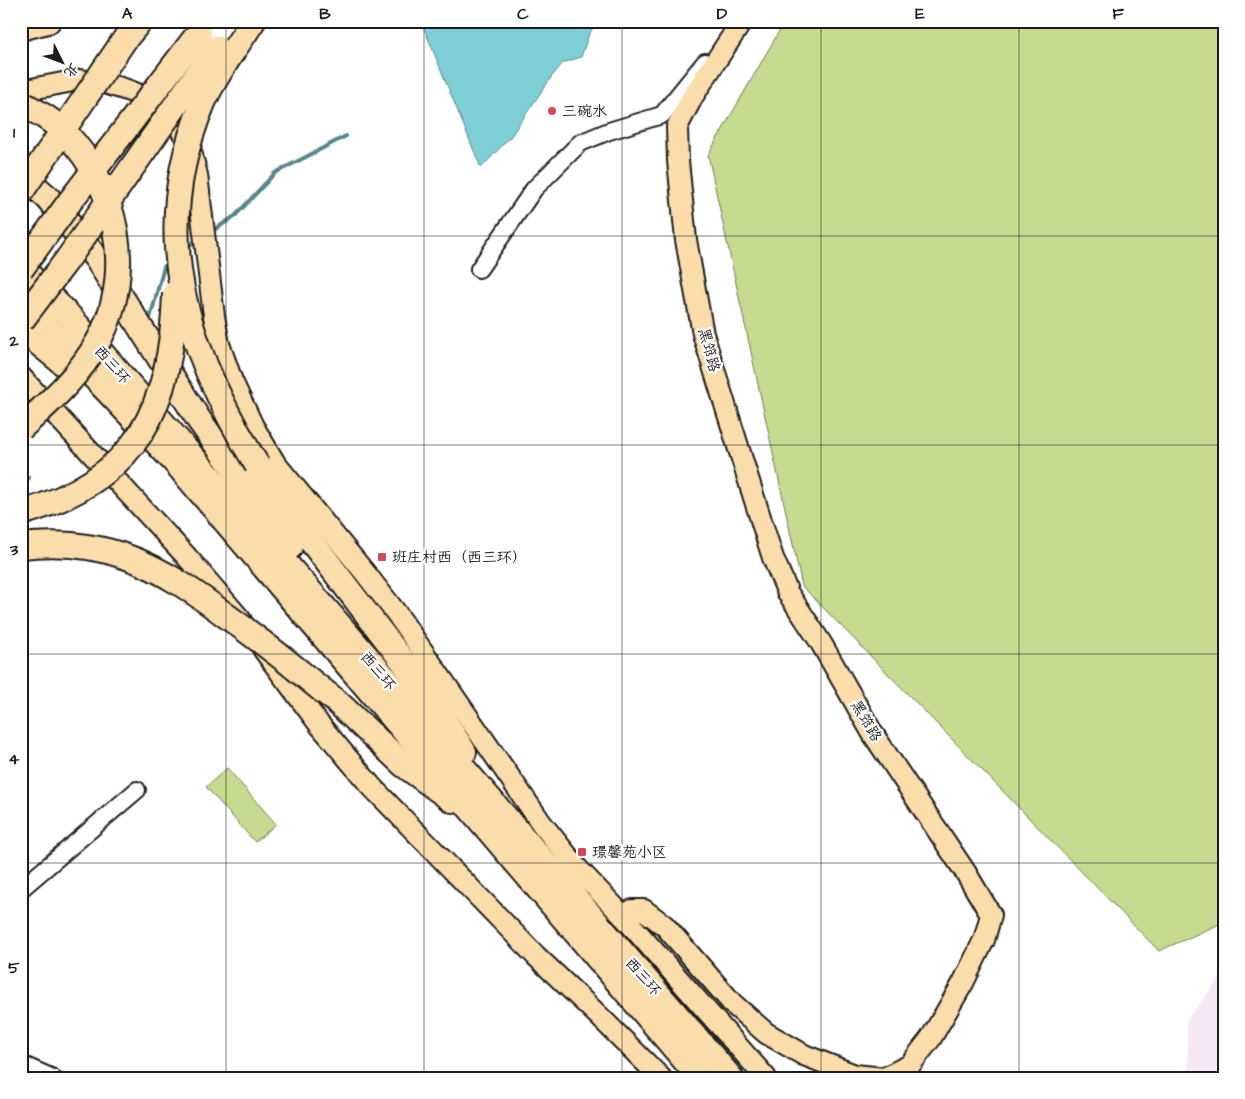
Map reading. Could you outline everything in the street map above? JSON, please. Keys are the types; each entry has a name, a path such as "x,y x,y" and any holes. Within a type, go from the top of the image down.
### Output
{"highway":[{"path":"21,28 48,21"},
{"path":"21,192 125,39 140,21"},
{"path":"21,513 60,500 85,488 96,480 120,459 147,424 159,398 168,365 174,314 179,196 188,147 203,102 236,21"},
{"path":"21,321 223,51 253,21"},
{"path":"21,268 203,27"},
{"path":"21,103 57,126 84,153 101,183 112,214 118,241 119,270 108,318 88,359 56,397 21,428"},
{"path":"21,174 48,198 97,259 199,420 243,484 284,538 361,650"},
{"path":"176,246 179,274 189,319 204,363 230,419 257,465 312,542 425,690 494,820"},
{"name":"西三环","path":"21,268 70,317 361,650 619,984 700,1078"},
{"name":"西三环","path":"21,300 153,438 494,820 731,1078"},
{"path":"21,329 153,438"},
{"path":"21,546 37,544 98,548 127,557 158,571 190,590 282,657 335,700 404,765 494,820"}],"main road":[{"name":"黑筇路","path":"624,917 632,910 644,910 665,926 733,1004 766,1032 804,1054 855,1075 884,1078 910,1065 931,1038 963,983 984,940 991,915 966,873 872,734 821,643 788,593 773,558 703,334 686,240 678,161 677,128 693,96 741,24"},
{"path":"21,91 78,80 105,83 150,99 171,116 188,140 197,175 219,344 232,381 253,426 275,463 397,614 542,824 578,869 624,917 766,1078"},
{"path":"21,377 205,577 234,611 340,751 371,786 536,956 661,1078"}],"street":[{"path":"479,269 534,189 580,143 609,131 662,115 697,73 726,30 741,24"},
{"path":"21,889 137,790"},
{"path":"21,1064 53,1078"}],"shaded area":[{"path":"1224,972 1224,1078 1189,1078 1186,1021"}],"green space":[{"path":"785,21 1224,21 1224,922 1159,951 802,586 708,155"},
{"path":"227,768 276,824 255,842 206,787"}],"water":[{"name":"三碗水","path":"421,21 597,21 589,34 581,57 563,63 511,136 481,168"}],"waterway":[{"path":"211,232 235,216 275,173 346,136"},
{"path":"185,248 198,240"},
{"path":"149,322 164,267 170,260"},
{"path":"21,483 29,478"}],"place":[{"name":"三碗水","path":"552,111"},
{"name":"班庄村西（西三环）","path":"382,557"},
{"name":"璟馨苑小区","path":"582,852"}]}
